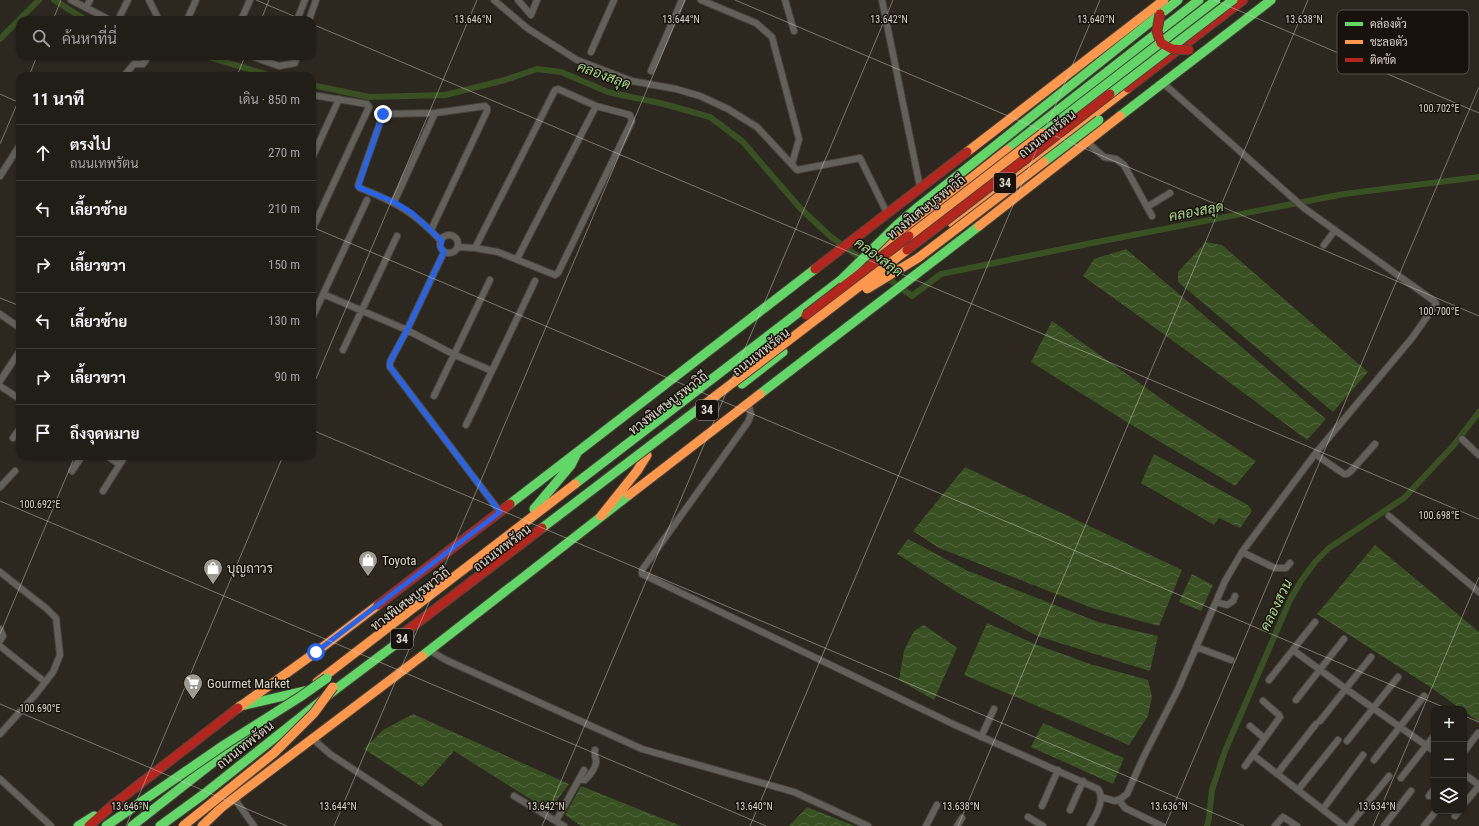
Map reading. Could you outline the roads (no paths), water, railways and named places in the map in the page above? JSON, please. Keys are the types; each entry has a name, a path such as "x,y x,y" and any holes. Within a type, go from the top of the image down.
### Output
{"main road":[{"path":"89,826 114,804 240,706 316,652 500,512 1164,0"},
{"path":"806,315 897,225 918,207 1178,0"},
{"name":"ถนนเทพรัตน","path":"132,826 305,691 802,310 1199,0"},
{"name":"ทางพิเศษบูรพาวิถี","path":"135,826 327,678 806,315 1216,0"},
{"name":"ทางพิเศษบูรพาวิถี","path":"153,826 1234,0"},
{"name":"ถนนเทพรัตน","path":"160,826 204,794 336,689 767,364 817,324 1243,0"},
{"path":"812,323 918,258 943,240 1254,0"},
{"name":"34","path":"197,826 429,650 1271,0"},
{"path":"1160,14 1156,25 1157,36 1166,48 1177,51 1189,50"},
{"path":"529,519 533,510 571,465 577,453"},
{"path":"601,516 641,467 646,455"},
{"path":"106,826 224,744 300,697 327,678"},
{"path":"183,826 274,753 314,713 333,687"},
{"path":"240,706 305,691"},
{"path":"116,826 139,803"},
{"path":"78,826 114,804"},
{"path":"202,826 222,807"},
{"path":"206,826 222,807"}],"street":[{"path":"71,0 102,16"},
{"path":"86,8 90,0"},
{"path":"120,16 128,0"},
{"path":"149,0 157,16"},
{"path":"189,16 196,0"},
{"path":"243,16 250,0"},
{"path":"299,16 305,0"},
{"path":"310,16 316,0"},
{"path":"494,0 526,28 577,60 632,80 676,89 700,96 728,108 757,127 798,170 860,158 887,213"},
{"path":"518,0 531,15 537,0"},
{"path":"591,52 614,0"},
{"path":"651,71 682,0"},
{"path":"701,0 756,23 772,37 799,139 792,164"},
{"path":"785,0 794,31"},
{"path":"882,0 920,187"},
{"path":"127,72 134,64 143,64 146,60"},
{"path":"262,60 279,66 295,64 296,60"},
{"path":"1101,797 1116,801 1127,794 1143,758 1178,689 1225,581 1242,552 1315,454 1412,338 1436,304 1434,301 1304,208 1163,83"},
{"path":"458,247 498,252 552,275 558,273 632,121 630,115 596,106 558,89 552,93 475,248"},
{"path":"316,95 367,104 369,107 316,221"},
{"path":"316,149 339,99"},
{"path":"431,230 487,109 485,106 435,113 385,113 382,116 358,185 360,188 394,202 412,213 442,241"},
{"path":"517,259 596,106"},
{"path":"394,202 435,113"},
{"path":"1088,142 1104,157 1116,159 1124,165 1152,216"},
{"path":"0,176 2,167 16,150"},
{"path":"1147,207 1170,193"},
{"path":"316,309 367,200"},
{"path":"1324,244 1335,230"},
{"path":"343,350 397,236"},
{"path":"444,236 454,236 458,241 458,247 452,253 444,252 440,247 442,241 444,236"},
{"path":"444,252 390,362 390,367 500,512"},
{"path":"434,396 490,280"},
{"path":"466,426 535,281"},
{"path":"323,294 407,330 453,354 492,371"},
{"path":"0,314 16,325"},
{"path":"0,381 16,357"},
{"path":"0,386 16,396"},
{"path":"748,403 751,414 748,422 642,570 642,574 981,737 1083,781 1098,789 1101,797 1101,803 1090,826"},
{"path":"13,438 16,434"},
{"path":"1462,439 1479,455"},
{"path":"1315,454 1344,474 1347,474 1375,444"},
{"path":"72,471 79,460"},
{"path":"114,460 120,464"},
{"path":"103,491 122,460"},
{"path":"0,487 14,471"},
{"path":"1389,516 1479,592"},
{"path":"1242,552 1275,568 1286,568 1290,563"},
{"path":"0,572 47,609 56,618 60,655 53,672 36,694 0,734"},
{"path":"1216,602 1227,605 1233,601 1235,596"},
{"path":"1269,680 1315,622"},
{"path":"0,629 3,636 0,641"},
{"path":"1296,700 1344,639"},
{"path":"0,646 45,682"},
{"path":"1196,647 1231,660"},
{"path":"429,650 446,660 642,749 794,792 868,826"},
{"path":"1293,650 1431,749"},
{"path":"1277,774 1371,657"},
{"path":"1347,741 1398,677"},
{"path":"1374,760 1424,696"},
{"path":"1245,766 1280,717 1280,715 1263,701"},
{"path":"981,737 994,709"},
{"path":"1250,726 1264,738"},
{"path":"1467,748 1478,733"},
{"path":"313,739 330,754 439,826"},
{"path":"1401,778 1431,739"},
{"path":"1298,790 1338,740"},
{"path":"579,779 585,780 594,769 596,761 594,750"},
{"path":"1253,755 1344,826"},
{"path":"1323,809 1363,755"},
{"path":"556,821 584,770"},
{"path":"1042,806 1058,770"},
{"path":"1350,826 1389,776"},
{"path":"1467,776 1479,785 1467,800"},
{"path":"0,779 51,826"},
{"path":"1070,810 1083,781"},
{"path":"1384,826 1411,791"},
{"path":"514,796 564,826"},
{"path":"234,798 254,826"},
{"path":"1119,800 1125,808 1162,826"},
{"path":"926,826 937,805"},
{"path":"1424,826 1434,814"},
{"path":"1028,817 1043,826"},
{"path":"1276,826 1283,817 1297,826"},
{"path":"957,826 962,818"}],"water":[{"path":"1206,242 1222,245 1368,372 1333,412 1178,282 1178,272"},
{"path":"1126,249 1326,419 1307,440 1083,276 1094,259"},
{"path":"1052,321 1173,407 1256,461 1235,486 1130,424 1031,362"},
{"path":"1154,454 1248,505 1252,511 1240,528 1219,518 1214,525 1141,483"},
{"path":"965,467 1182,570 1159,626 1092,608 939,548 913,531"},
{"path":"908,539 966,570 1098,622 1158,636 1150,671 1037,636 958,593 897,554"},
{"path":"1375,545 1479,632 1479,722 1467,713 1467,706 1457,706 1317,614"},
{"path":"1192,574 1213,585 1201,611 1179,602"},
{"path":"987,623 1035,644 1090,664 1148,680 1152,697 1148,716 1129,745 964,675"},
{"path":"924,625 957,648 934,700 899,680 904,651 914,631"},
{"path":"413,714 569,784 549,811 454,751 422,787 364,749 383,730"},
{"path":"1043,723 1124,758 1113,784 1031,747"},
{"path":"581,786 681,826 581,826 565,815"},
{"path":"807,807 855,826 789,826"}],"waterway":[{"path":"23,16 39,0"},
{"name":"คลองสลุด","path":"54,0 80,16"},
{"path":"0,39 16,23"},
{"name":"คลองสลุด","path":"218,60 259,72"},
{"name":"คลองสลุด","path":"316,86 369,97 445,95 505,80 537,69 561,72 608,92 664,104 710,117 743,142 800,208 831,237 863,260"},
{"name":"คลองสลุด","path":"886,277 912,296 941,274 1344,194 1479,177"},
{"name":"คลองสวน","path":"1207,826 1212,790 1225,751 1290,600 1301,581 1315,562 1329,548 1404,498 1453,446 1479,412"}],"place":[{"name":"Toyota","path":"368,577"},
{"name":"บุญถาวร","path":"213,585"},
{"name":"Gourmet Market","path":"193,700"}]}
